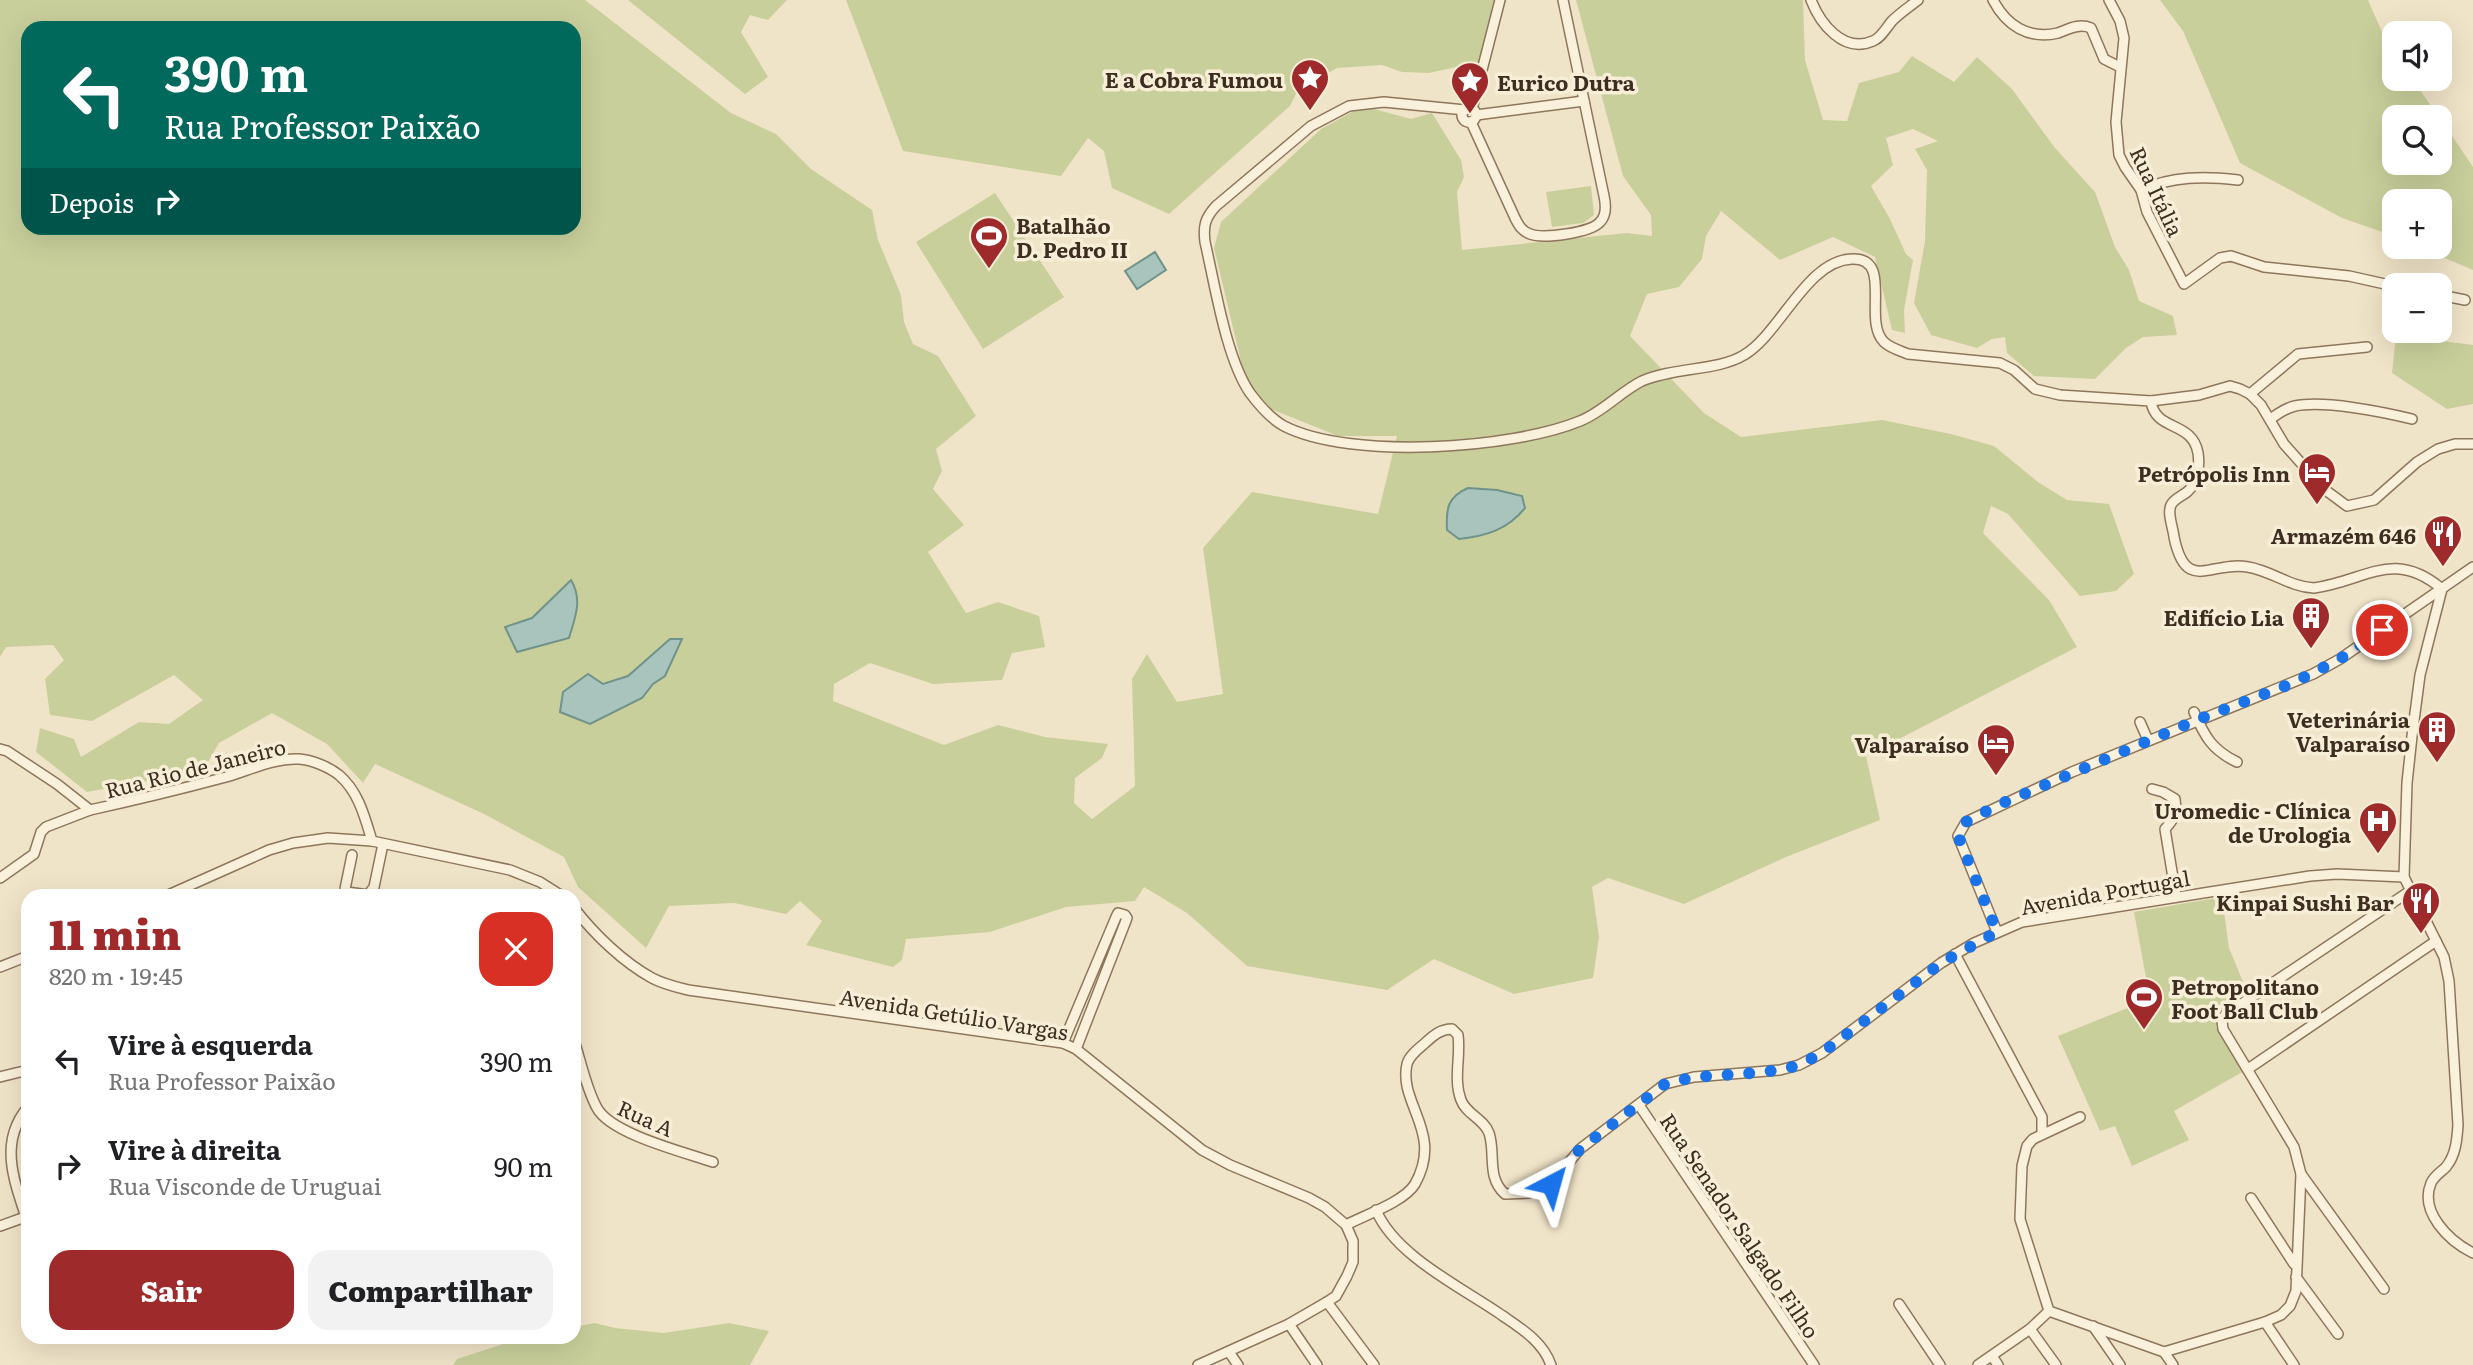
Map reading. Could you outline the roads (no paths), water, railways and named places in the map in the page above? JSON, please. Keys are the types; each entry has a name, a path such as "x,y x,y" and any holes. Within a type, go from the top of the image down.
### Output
{"street":[{"path":"1500,0 1469,114 1519,227 1537,236 1586,230 1601,222 1606,206 1563,0"},
{"path":"1811,0 1824,26 1847,42 1860,44 1874,41 1918,0"},
{"path":"1993,0 2007,22 2025,32 2048,34 2078,26 2091,28 2104,60 2120,67"},
{"name":"Rua Itália","path":"2109,0 2120,22 2124,38 2116,122 2119,155 2124,167 2141,190 2147,212 2184,284 2220,258 2231,256 2264,267 2348,276 2382,283"},
{"path":"1584,101 1469,114 1432,107 1364,103 1349,106 1311,126 1216,206 1203,226 1211,267 1239,374 1249,392 1269,415 1280,424 1310,435 1368,444 1437,446 1497,441 1539,433 1581,421 1641,382 1665,373 1722,364 1744,355 1780,320 1822,271 1852,259 1861,260 1874,270 1877,277 1874,314 1876,327 1884,342 1895,348 1908,354 2000,363 2014,370 2035,389 2045,393 2151,401 2230,387 2250,394 2293,455 2324,489 2347,506 2374,500 2401,475 2438,449 2455,444 2473,444"},
{"path":"2141,190 2163,182 2195,177 2238,180"},
{"path":"2452,297 2465,300"},
{"path":"2250,394 2298,355 2367,347"},
{"path":"2151,401 2152,410 2157,417 2188,432 2195,441 2199,456 2196,482 2172,503 2169,513 2178,555 2195,571 2210,572 2226,567 2248,567 2265,571 2301,587 2314,588 2401,567 2424,575 2442,589"},
{"path":"2270,419 2298,405 2345,407 2412,418"},
{"path":"1997,932 1958,836 1966,822 2196,716 2313,674 2340,659 2473,566"},
{"path":"2442,589 2420,675 2413,724 2407,783 2404,877 2444,957 2449,981 2458,1125 2456,1147 2449,1164 2432,1181 2430,1206 2445,1233 2473,1253"},
{"path":"2196,716 2207,739 2217,751 2237,762"},
{"path":"2140,722 2148,740"},
{"name":"Rua Rio de Janeiro","path":"0,749 41,773 90,810 153,797 271,763 299,759 320,765 338,774 346,782 362,808 372,841"},
{"path":"2152,789 2175,799 2174,821 2165,829 2176,896"},
{"path":"0,878 33,854 41,832 46,827 90,810"},
{"path":"182,889 269,850 328,838 372,841 510,870 551,889"},
{"path":"372,889 383,844"},
{"path":"345,889 352,855"},
{"name":"Avenida Portugal","path":"1346,1225 1407,1194 1415,1184 1426,1155 1421,1121 1407,1081 1408,1062 1417,1050 1443,1030 1452,1029 1458,1035 1457,1076 1461,1102 1487,1130 1496,1183 1505,1194 1529,1193 1551,1184 1580,1149 1665,1084 1694,1077 1780,1070 1799,1065 1822,1053 1955,954 2022,922 2310,876 2337,874 2404,877"},
{"path":"2164,1352 2281,1315 2290,1306 2296,1291 2301,1174 2294,1147 2223,1029 2222,1021 2225,1015 2410,891"},
{"path":"1063,1043 1117,915 1125,915 1127,918 1076,1049"},
{"name":"Avenida Getúlio Vargas","path":"581,918 633,966 653,979 688,990 1063,1043 1076,1049 1202,1150 1230,1166 1310,1198 1346,1225"},
{"path":"581,922 585,923"},
{"path":"2248,1069 2436,941"},
{"path":"1955,954 2042,1117 2042,1135"},
{"path":"0,967 21,959"},
{"name":"Rua A","path":"581,1062 593,1099 605,1119 623,1130 713,1162"},
{"path":"0,1077 21,1072"},
{"name":"Rua Senador Salgado Filho","path":"1639,1105 1814,1365"},
{"path":"21,1113 9,1130 5,1146 7,1162 21,1200"},
{"path":"2049,1311 2024,1233 2019,1208 2020,1180 2027,1146 2033,1139 2080,1116"},
{"path":"2301,1174 2384,1289"},
{"path":"2251,1198 2295,1266"},
{"path":"1376,1210 1382,1224 1413,1255 1529,1334 1545,1352 1551,1365"},
{"path":"0,1226 21,1218"},
{"path":"1198,1365 1289,1324 1327,1303 1341,1288 1353,1262 1353,1241 1346,1225"},
{"path":"2296,1277 2337,1334"},
{"path":"1327,1303 1374,1365"},
{"path":"1899,1304 1940,1365"},
{"path":"2049,1311 2164,1352 2173,1365"},
{"path":"1978,1365 2031,1329 2049,1311"},
{"path":"2265,1322 2294,1365"},
{"path":"1289,1324 1317,1365"},
{"path":"2092,1325 2120,1365"},
{"path":"2031,1329 2056,1365"},
{"path":"1230,1352 1238,1365"},
{"path":"1992,1356 1998,1365"}],"water":[{"path":"1155,252 1166,270 1137,289 1125,271"},
{"path":"1468,488 1497,490 1522,496 1525,508 1511,522 1495,531 1459,539 1447,530 1449,504 1456,495"},
{"path":"571,580 577,602 569,638 517,652 505,627 532,618"},
{"path":"670,639 682,639 665,676 653,684 642,698 590,724 560,712 563,692 588,674 603,684 628,676"}],"place":[{"name":"E a Cobra Fumou","path":"1310,112"},
{"name":"Eurico Dutra","path":"1470,115"},
{"name":"Batalhão D. Pedro II","path":"989,270"},
{"name":"Petrópolis Inn","path":"2317,506"},
{"name":"Armazém 646","path":"2443,568"},
{"name":"Edifício Lia","path":"2311,650"},
{"name":"Veterinária Valparaíso","path":"2437,764"},
{"name":"Valparaíso","path":"1996,777"},
{"name":"Uromedic - Clínica de Urologia","path":"2378,855"},
{"name":"Kinpai Sushi Bar","path":"2421,935"},
{"name":"Petropolitano Foot Ball Club","path":"2144,1031"}]}
